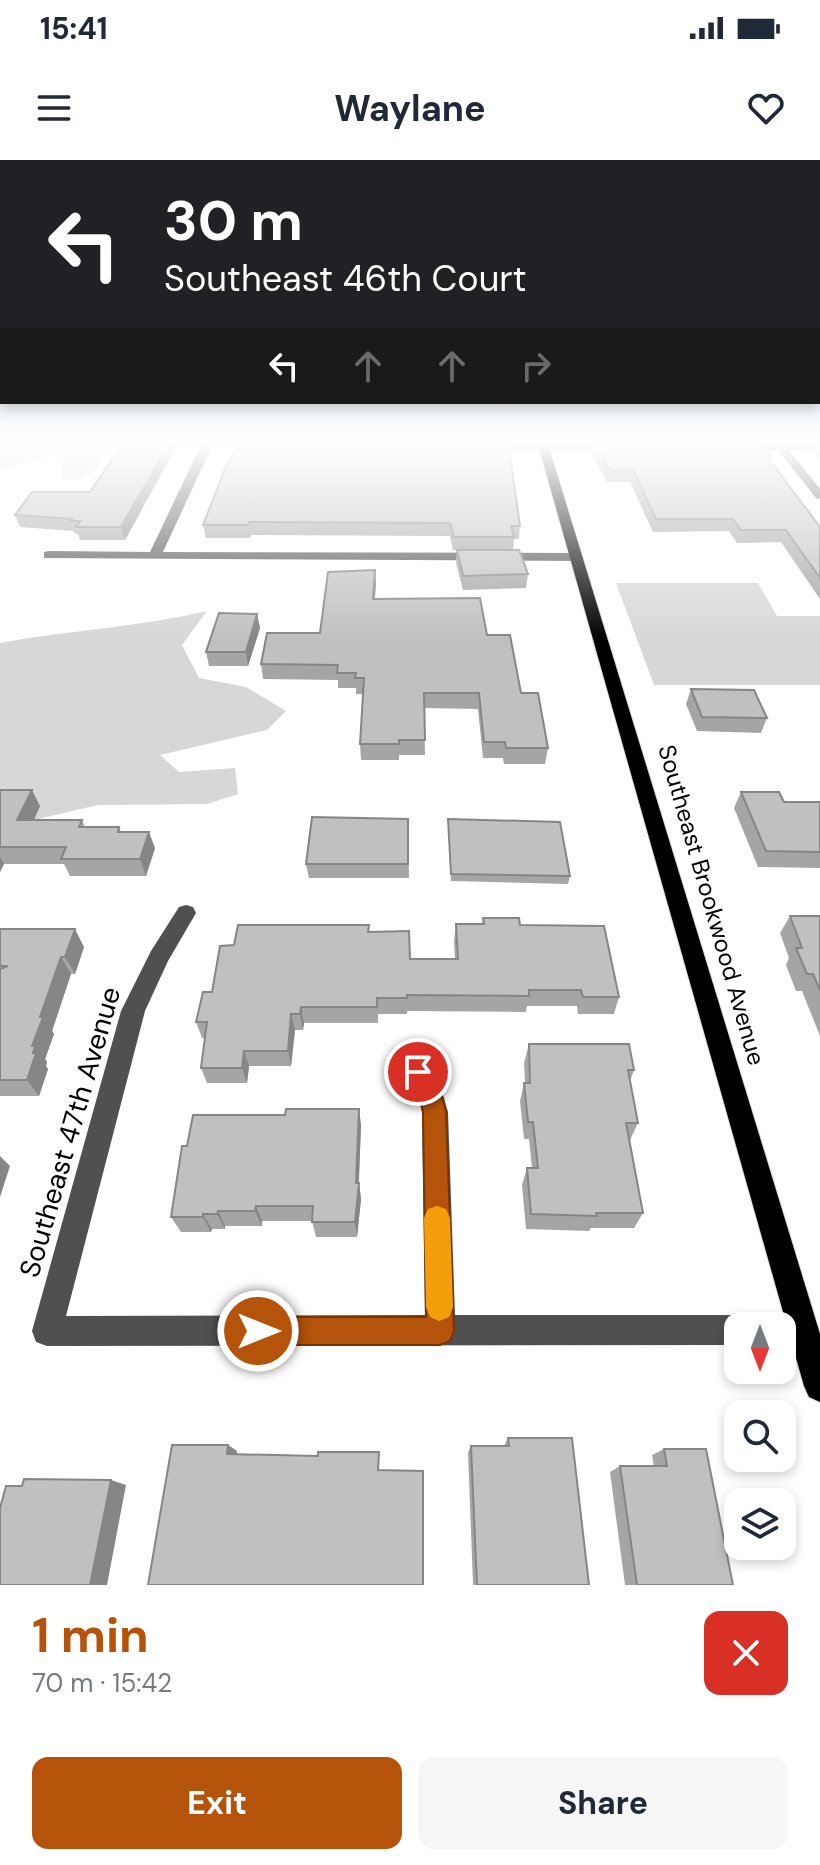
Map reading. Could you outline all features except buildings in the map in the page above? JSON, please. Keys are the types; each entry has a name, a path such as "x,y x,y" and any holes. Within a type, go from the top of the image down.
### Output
{"main road":[{"name":"Southeast Brookwood Avenue","path":"562,508 788,1312"},
{"name":"Southeast Brookwood Avenue","path":"796,1336 820,1386"}],"street":[{"path":"155,555 178,508"},
{"path":"49,555 577,557"},
{"name":"Southeast 47th Avenue","path":"186,913 159,957 133,1011 47,1331 440,1331"},
{"path":"418,1072 430,1092 435,1112 440,1331 724,1330"}],"shaded area":[{"path":"616,583 758,583 777,616 820,616 820,685 654,685"},
{"path":"207,611 182,645 199,678 246,687 286,711 267,730 160,755 179,772 235,768 238,794 207,804 98,805 0,828 0,643"}],"slow traffic":[{"path":"437,1218 439,1307"}],"route":[{"path":"258,1331 440,1331 435,1112 430,1092 418,1072"}]}
